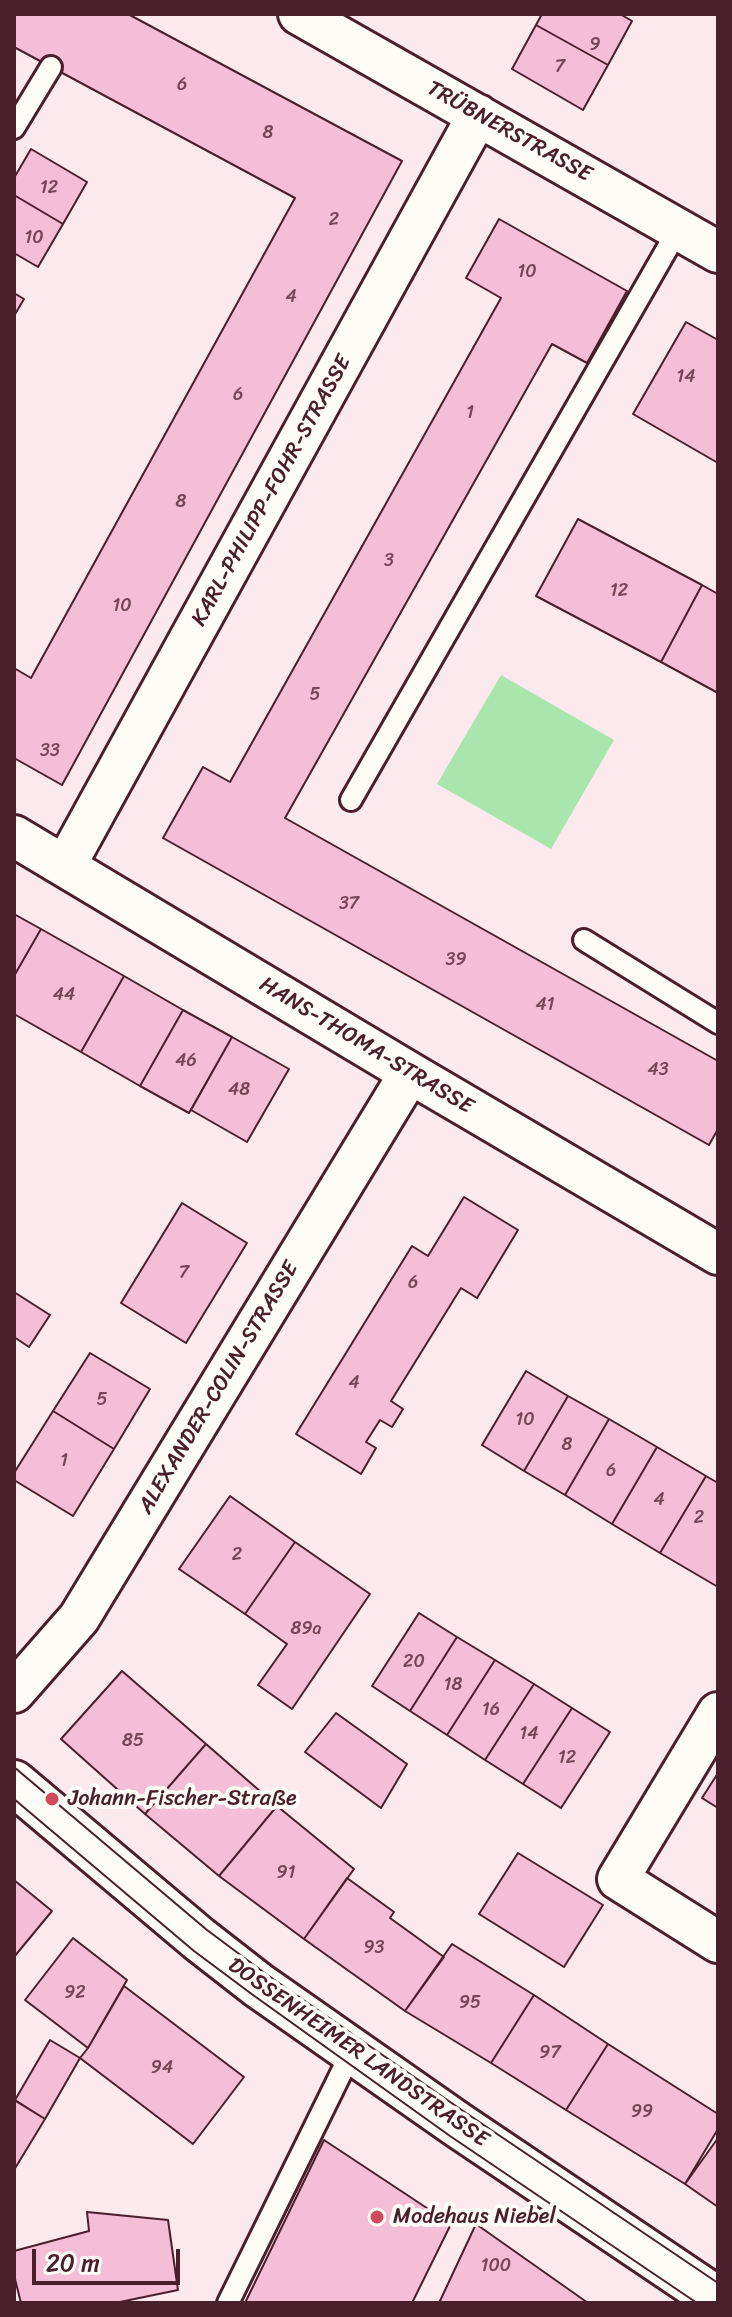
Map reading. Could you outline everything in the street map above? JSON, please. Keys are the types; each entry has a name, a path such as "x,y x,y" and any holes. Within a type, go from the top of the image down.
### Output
{"main road":[{"name":"DOSSENHEIMER LANDSTRASSE","path":"14,1783 258,1985 458,2125 718,2300"}],"street":[{"name":"TRÜBNERSTRASSE","path":"299,14 718,252"},
{"name":"KARL-PHILIPP-FOHR-STRASSE","path":"65,866 478,115"},
{"name":"HANS-THOMA-STRASSE","path":"14,836 410,1073 714,1242"},
{"name":"ALEXANDER-COLIN-STRASSE","path":"14,1692 79,1618 410,1073"},
{"path":"718,1713 618,1879 718,1942"}],"lane":[{"path":"14,128 51,67"},
{"path":"351,800 679,228"},
{"path":"584,940 718,1023"},
{"path":"228,2303 352,2051"}],"green space":[{"path":"501,675 614,740 551,849 437,784"}],"building":[{"path":"14,14 128,14 402,161 62,785 14,758 14,668 31,678 295,198 14,47"},
{"path":"542,14 620,14 632,21 608,65 536,25"},
{"path":"536,25 608,65 583,110 512,69"},
{"path":"31,149 87,182 63,224 14,195 14,178"},
{"path":"14,195 63,224 38,267 14,253"},
{"path":"499,219 627,291 587,363 552,344 285,818 718,1061 718,1129 709,1145 163,838 203,767 230,782 501,298 466,278"},
{"path":"14,293 24,299 14,316"},
{"path":"686,322 718,340 718,463 633,414"},
{"path":"578,519 702,585 661,662 536,596"},
{"path":"702,585 718,594 718,693 661,662"},
{"path":"14,914 41,929 14,976"},
{"path":"41,929 124,976 81,1052 14,1014 14,976"},
{"path":"124,976 183,1010 140,1086 81,1052"},
{"path":"183,1010 232,1037 189,1113 140,1086"},
{"path":"232,1037 289,1069 247,1142 191,1110"},
{"path":"464,1197 518,1230 477,1298 461,1288 391,1401 403,1409 392,1427 380,1420 366,1442 376,1448 361,1474 296,1434 412,1246 428,1256"},
{"path":"182,1203 247,1243 186,1343 121,1303"},
{"path":"14,1292 50,1315 29,1347 14,1337"},
{"path":"90,1353 150,1389 114,1449 53,1411"},
{"path":"526,1371 568,1396 524,1471 482,1445"},
{"path":"568,1396 609,1419 565,1495 524,1471"},
{"path":"53,1411 114,1449 73,1516 14,1480 14,1473"},
{"path":"609,1419 657,1447 612,1524 565,1495"},
{"path":"657,1447 706,1476 660,1553 612,1524"},
{"path":"706,1476 718,1483 718,1587 660,1553"},
{"path":"230,1496 295,1542 245,1614 179,1569"},
{"path":"295,1542 370,1594 292,1709 258,1685 287,1644 245,1614"},
{"path":"419,1613 457,1637 410,1711 372,1686"},
{"path":"457,1637 495,1660 447,1735 410,1711"},
{"path":"495,1660 534,1684 485,1760 447,1735"},
{"path":"122,1671 206,1744 145,1814 61,1739"},
{"path":"534,1684 572,1708 523,1784 485,1760"},
{"path":"572,1708 610,1732 561,1808 523,1784"},
{"path":"336,1713 407,1764 381,1808 305,1752"},
{"path":"206,1744 277,1806 219,1876 145,1814"},
{"path":"718,1773 718,1808 702,1798"},
{"path":"277,1806 354,1869 304,1939 219,1876"},
{"path":"518,1853 603,1905 564,1967 479,1914"},
{"path":"347,1878 394,1912 390,1918 444,1957 405,2011 304,1939"},
{"path":"14,1880 52,1911 14,1957"},
{"path":"73,1938 127,1980 88,2048 25,2000"},
{"path":"452,1944 534,1995 491,2063 405,2011"},
{"path":"124,1986 244,2077 193,2144 80,2058"},
{"path":"534,1995 608,2044 566,2110 491,2063"},
{"path":"50,2040 80,2058 45,2119 15,2100"},
{"path":"608,2044 718,2114 718,2129 685,2184 566,2110"},
{"path":"14,2100 45,2119 14,2170"},
{"path":"718,2138 718,2207 685,2184"},
{"path":"324,2140 451,2224 412,2303 245,2303"},
{"path":"87,2212 168,2220 178,2290 115,2303 21,2303 14,2275 14,2251 89,2231"},
{"path":"476,2224 588,2303 439,2303"}],"tram line":[{"path":"14,1767 207,1930 266,1974 718,2283"},
{"path":"14,1799 194,1951 253,1995 450,2136 697,2303"}],"place":[{"name":"Johann-Fischer-Straße","path":"52,1799"},
{"name":"Modehaus Niebel","path":"377,2217"}]}
